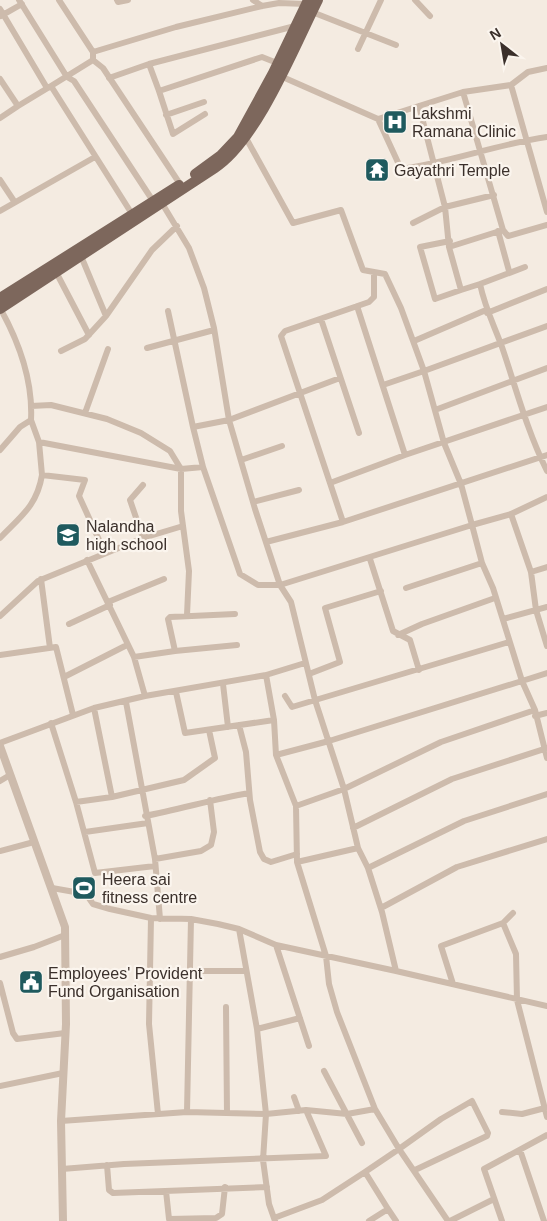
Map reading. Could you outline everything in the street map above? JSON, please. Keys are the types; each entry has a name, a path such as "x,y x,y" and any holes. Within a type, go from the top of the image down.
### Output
{"main road":[{"path":"0,298 132,214 157,202 219,166 246,138 294,26 309,5 318,0"},
{"path":"0,308 81,256 221,155 238,137 276,71 309,5"}],"street":[{"path":"59,0 92,52 93,60 103,68 180,184"},
{"path":"117,0 118,2 128,0"},
{"path":"253,0 262,6"},
{"path":"358,49 381,0"},
{"path":"416,0 430,16"},
{"path":"132,214 1,13 21,2 67,76 74,81 157,202 177,226 189,248 204,288 214,330 229,420 280,585 291,602 315,700 344,789 358,848 368,868 381,908 396,971"},
{"path":"92,52 176,26 279,3 309,5 396,45"},
{"path":"109,78 149,64 294,26"},
{"path":"159,91 262,58 276,71 378,119 401,168 433,164 526,140 547,137"},
{"path":"0,118 93,60"},
{"path":"149,64 173,134 205,114"},
{"path":"378,119 464,92 510,85 528,72 547,68"},
{"path":"0,79 18,106"},
{"path":"510,85 547,212"},
{"path":"464,92 494,195 509,272"},
{"path":"166,115 204,102"},
{"path":"419,106 445,207 450,244 462,290"},
{"path":"246,138 294,222 340,210 363,270 385,274 414,341 444,443 461,484 482,563 496,598 522,681 535,713 547,758"},
{"path":"0,211 14,201 95,157"},
{"path":"0,180 14,201"},
{"path":"412,223 445,207 494,195"},
{"path":"500,230 508,236 547,225"},
{"path":"61,352 89,335 106,316 152,250 177,226"},
{"path":"500,230 450,244 420,247 436,298 525,267"},
{"path":"81,256 106,316"},
{"path":"56,272 89,335"},
{"path":"343,522 281,334 369,302 374,297 374,272"},
{"path":"480,284 486,312 500,343 524,416 544,456 547,471"},
{"path":"414,341 547,289"},
{"path":"357,306 405,455"},
{"path":"0,308 14,333 21,354 31,406 31,420 39,442 42,475 40,492 34,502 0,538"},
{"path":"168,311 203,467 240,574 258,585 280,585 370,559 511,514 547,497"},
{"path":"321,319 359,433"},
{"path":"383,385 424,372 547,326"},
{"path":"147,348 214,330"},
{"path":"85,413 108,349"},
{"path":"435,410 547,368"},
{"path":"193,428 229,420 299,391 340,378"},
{"path":"31,406 51,405 107,419 142,433 168,449 181,469 183,526 189,571 187,615"},
{"path":"330,483 405,455 547,407"},
{"path":"0,450 20,427 31,420"},
{"path":"39,442 181,469 203,467"},
{"path":"241,460 282,446"},
{"path":"266,542 343,522 544,456"},
{"path":"42,475 85,480 79,496 105,553"},
{"path":"143,485 130,500 143,538"},
{"path":"253,502 298,490"},
{"path":"511,514 530,572 536,610 547,646"},
{"path":"0,616 41,579 143,538 183,526"},
{"path":"370,559 393,631 408,639 411,643 419,670"},
{"path":"87,560 134,657 145,696"},
{"path":"406,588 482,563"},
{"path":"530,572 547,567"},
{"path":"41,579 50,648"},
{"path":"69,624 164,579"},
{"path":"309,674 340,662 325,608 381,591"},
{"path":"398,635 422,624 496,598"},
{"path":"503,619 547,607"},
{"path":"175,651 168,619 170,617 234,614"},
{"path":"285,696 292,707 510,642"},
{"path":"63,675 127,645"},
{"path":"134,657 238,645"},
{"path":"0,654 56,648 73,715"},
{"path":"63,1221 61,1120 65,1033 65,927 52,888 45,876 0,744 51,722 94,708 145,696 223,684 266,675 305,663"},
{"path":"276,755 329,741 547,673"},
{"path":"266,675 274,720 276,755 296,806 297,862 326,956 329,984 337,1012 375,1109 449,1221 494,1199"},
{"path":"223,684 228,727"},
{"path":"176,692 185,733 274,720"},
{"path":"126,702 145,816 155,863 160,919"},
{"path":"94,708 112,797"},
{"path":"296,806 344,789 441,742 535,713 547,713"},
{"path":"51,722 85,832 95,873 155,863 201,850 211,845 214,832 210,800"},
{"path":"239,724 246,752 249,793 260,852 264,859 271,862 297,854"},
{"path":"76,802 112,797 184,780 214,759 209,730"},
{"path":"353,828 452,778 546,749"},
{"path":"0,781 10,775"},
{"path":"145,816 188,808 210,800 249,793"},
{"path":"368,868 464,821 547,794"},
{"path":"85,832 148,823"},
{"path":"381,908 457,868 547,839"},
{"path":"0,851 34,842"},
{"path":"297,862 358,848"},
{"path":"52,888 86,894 93,904 151,918 191,919 239,929 276,945 547,1006"},
{"path":"453,984 441,946 503,922 513,913"},
{"path":"151,918 149,1024 158,1114"},
{"path":"187,1112 192,971 191,919"},
{"path":"502,1112 546,1114 544,1093 517,1000 516,954 503,922"},
{"path":"239,929 257,1029 266,1114 263,1160 274,1220 322,1200 400,1149 441,1119 474,1102 488,1135 415,1170"},
{"path":"0,957 65,935"},
{"path":"276,945 309,1046"},
{"path":"192,971 245,970"},
{"path":"0,983 12,1033 17,1039 65,1033"},
{"path":"226,1007 227,1113"},
{"path":"257,1029 300,1018"},
{"path":"324,1071 362,1143"},
{"path":"0,1086 63,1073"},
{"path":"62,1170 107,1165 326,1156 294,1097"},
{"path":"61,1120 187,1112 266,1114 302,1111 347,1114 375,1109"},
{"path":"502,1221 484,1169 547,1135"},
{"path":"520,1150 544,1221"},
{"path":"107,1165 110,1192 267,1187"},
{"path":"365,1172 396,1221"},
{"path":"166,1191 169,1219 216,1218 222,1214 225,1187"},
{"path":"369,1221 388,1209"}],"place":[{"name":"Lakshmi Ramana Clinic","path":"395,122"},
{"name":"Gayathri Temple","path":"377,170"},
{"name":"Nalandha high school","path":"68,535"},
{"name":"Heera sai fitness centre","path":"84,888"},
{"name":"Employees' Provident Fund Organisation","path":"31,982"}]}
